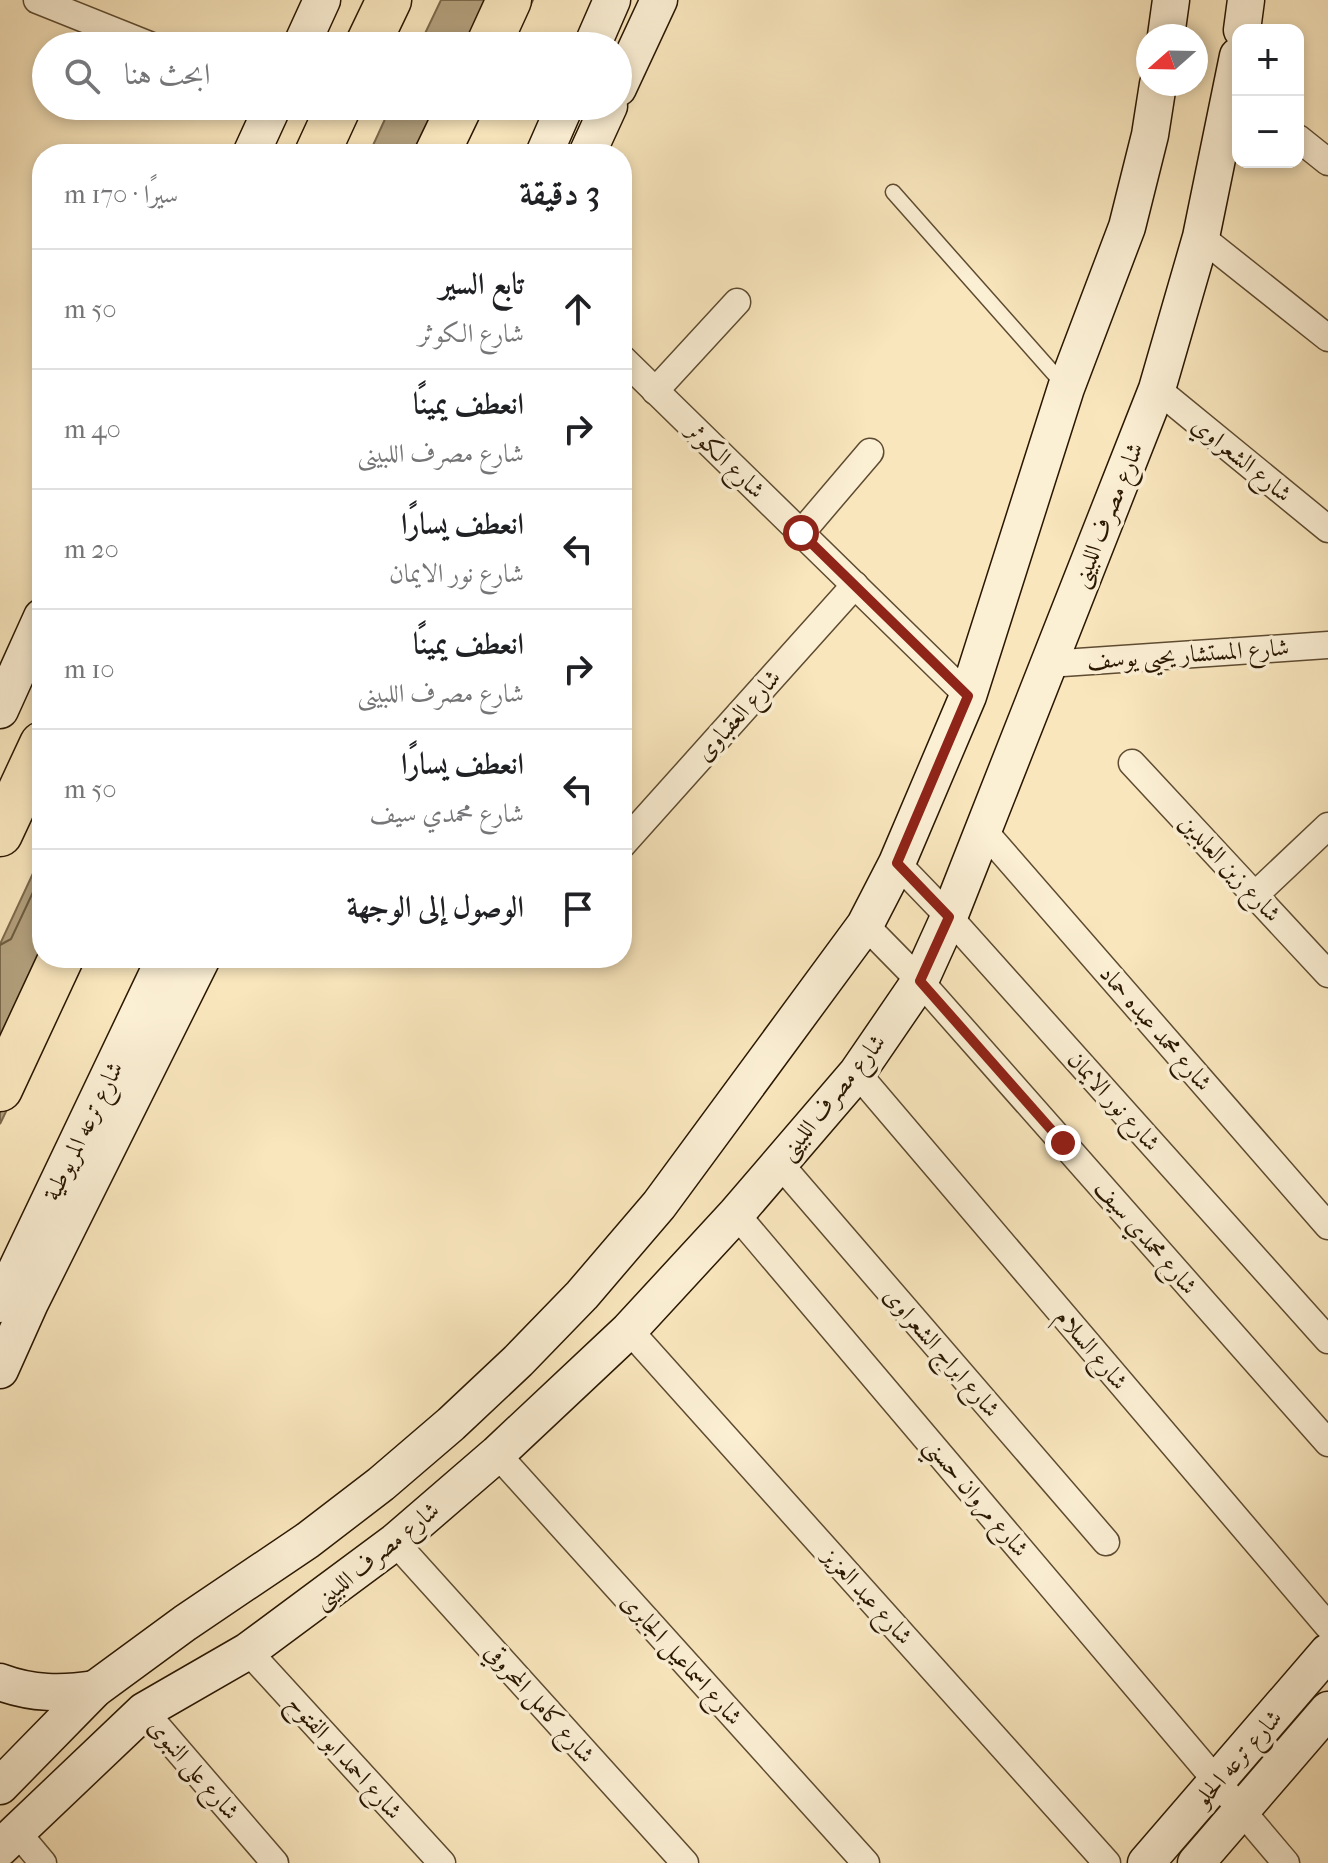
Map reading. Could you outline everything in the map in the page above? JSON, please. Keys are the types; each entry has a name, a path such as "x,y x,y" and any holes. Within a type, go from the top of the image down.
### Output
{"highway":[{"path":"374,32 389,0"},
{"path":"494,32 509,0"},
{"path":"322,144 333,120"},
{"path":"442,144 453,120"},
{"path":"0,834 32,765"},
{"path":"0,1089 56,968"}],"main road":[{"path":"307,32 322,0"},
{"path":"598,32 612,0"},
{"path":"632,58 659,0"},
{"path":"1168,24 1171,0"},
{"path":"1243,24 1246,0"},
{"path":"0,1786 95,1689 185,1623 308,1540 381,1484 518,1361 582,1295 659,1205 865,925 897,863 968,696 1066,388 1127,227 1150,135 1156,96"},
{"name":"شارع مصرف اللبينى","path":"8,1840 144,1711 248,1651 395,1542 497,1454 629,1330 736,1214 857,1073 920,981 949,917 1157,389 1201,237 1233,96"},
{"path":"256,144 267,120"},
{"path":"548,144 559,120"},
{"path":"592,144 603,120"},
{"path":"0,710 32,639"},
{"name":"شارع ترعه المريوطية","path":"0,1304 146,1036 163,968"},
{"path":"0,1370 146,1036 195,968"},
{"name":"شارع ترعه الحلو","path":"1146,1863 1328,1652"},
{"path":"0,1682 43,1693 95,1689"},
{"name":"شارع ترعه الحلو","path":"1196,1863 1328,1710"}],"street":[{"path":"37,0 117,32"},
{"path":"1304,143 1328,162"},
{"path":"1201,237 1328,338"},
{"path":"655,391 737,302"},
{"name":"شارع الكوثر","path":"632,368 968,696"},
{"name":"شارع الشعراوي","path":"1157,389 1328,529"},
{"path":"801,533 870,452"},
{"name":"شارع العقباوى","path":"632,834 855,585"},
{"name":"شارع المستشار يحيى يوسف","path":"1048,664 1328,645"},
{"name":"شارع زين العابدين","path":"1132,763 1328,974"},
{"path":"1255,895 1328,826"},
{"name":"شارع محمد عبده حماد","path":"984,831 1328,1226"},
{"name":"شارع نور الايمان","path":"897,863 1328,1340"},
{"name":"شارع محمدي سيف","path":"865,925 920,981 1328,1443"},
{"name":"شارع السلام","path":"857,1073 1328,1626"},
{"name":"شارع ابراج الشعراوى","path":"779,1163 1106,1542"},
{"name":"شارع مروان حسني","path":"736,1214 1286,1863"},
{"name":"شارع عبد العزيز","path":"629,1330 1107,1863"},
{"name":"شارع اسماعيل الجابرى","path":"497,1454 866,1863"},
{"name":"شارع كامل المحروقي","path":"395,1542 685,1863"},
{"name":"شارع احمد ابو الفتوح","path":"248,1651 442,1863"},
{"name":"شارع على النبوى","path":"144,1711 275,1863"},
{"path":"8,1840 43,1863"}],"lane":[{"path":"893,192 1066,388"}],"water":[{"path":"441,0 533,0 518,32 426,32"},
{"path":"385,120 476,120 465,144 374,144"},
{"path":"32,875 32,968 75,968 0,1124 0,944"}],"route":[{"path":"801,533 968,696 897,863 949,917 920,981 1063,1143"}]}
